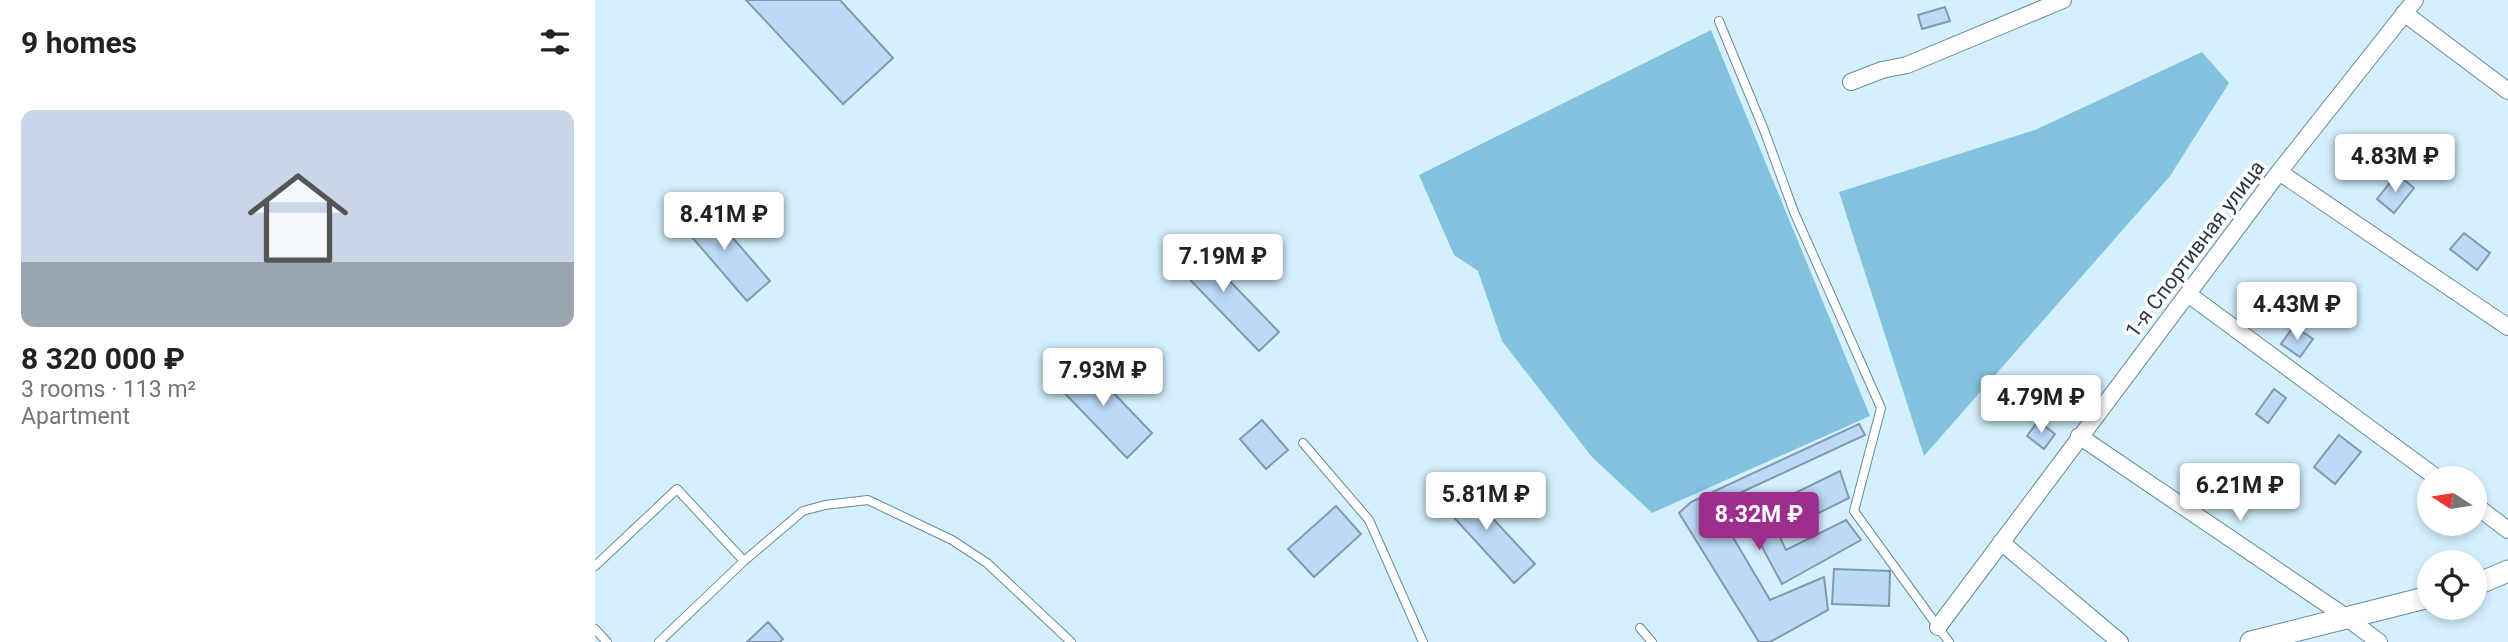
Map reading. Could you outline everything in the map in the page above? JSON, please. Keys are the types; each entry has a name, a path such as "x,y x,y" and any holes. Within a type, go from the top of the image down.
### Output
{"street":[{"path":"1851,82 1882,70 1907,65 2063,0"},
{"name":"1-я Спортивная улица","path":"1938,627 2279,172 2415,0"},
{"path":"2404,13 2508,92"},
{"path":"2279,172 2508,327"},
{"path":"2188,294 2421,466"},
{"path":"2079,436 2379,642"},
{"path":"2487,514 2508,530"},
{"path":"2001,542 2120,642"},
{"path":"2487,580 2508,571"},
{"path":"2251,642 2417,600"}],"lane":[{"path":"1719,21 1794,212 1881,408 1854,511 1949,642"},
{"path":"1303,443 1369,520 1423,642"},
{"path":"595,566 677,489 744,561"},
{"path":"659,642 744,561 803,511 825,505 868,500 952,540 987,564 1071,642"},
{"path":"1640,628 1652,642"},
{"path":"595,629 607,642"}],"shaded area":[{"path":"1711,30 1870,416 1652,513 1592,457 1502,341 1478,271 1454,255 1419,175"},
{"path":"2202,52 2229,83 2170,176 1924,456 1839,192 2035,130"}],"building":[{"path":"746,0 840,0 893,58 843,104"},
{"path":"1945,7 1950,21 1922,29 1918,15"},
{"path":"2397,174 2414,188 2394,213 2377,199"},
{"path":"702,202 770,281 747,301 679,222"},
{"path":"2464,233 2490,253 2477,270 2450,249"},
{"path":"1188,238 1279,332 1259,351 1168,257"},
{"path":"2294,326 2313,339 2300,357 2281,344"},
{"path":"1080,358 1152,433 1127,458 1055,383"},
{"path":"2274,389 2286,398 2268,423 2256,414"},
{"path":"1262,420 1288,450 1266,469 1240,439"},
{"path":"2038,421 2055,434 2044,449 2027,436"},
{"path":"1859,424 1865,435 1714,505 1770,600 1824,577 1828,610 1770,642 1759,642 1679,513 1691,502"},
{"path":"2339,435 2361,452 2335,484 2314,467"},
{"path":"1840,471 1849,498 1778,533 1786,550 1846,520 1861,540 1782,584 1746,517"},
{"path":"1457,480 1535,564 1514,583 1437,499"},
{"path":"1336,506 1361,534 1314,577 1288,549"},
{"path":"1834,569 1890,571 1889,606 1832,604"},
{"path":"768,622 783,639 780,642 747,642"}]}
